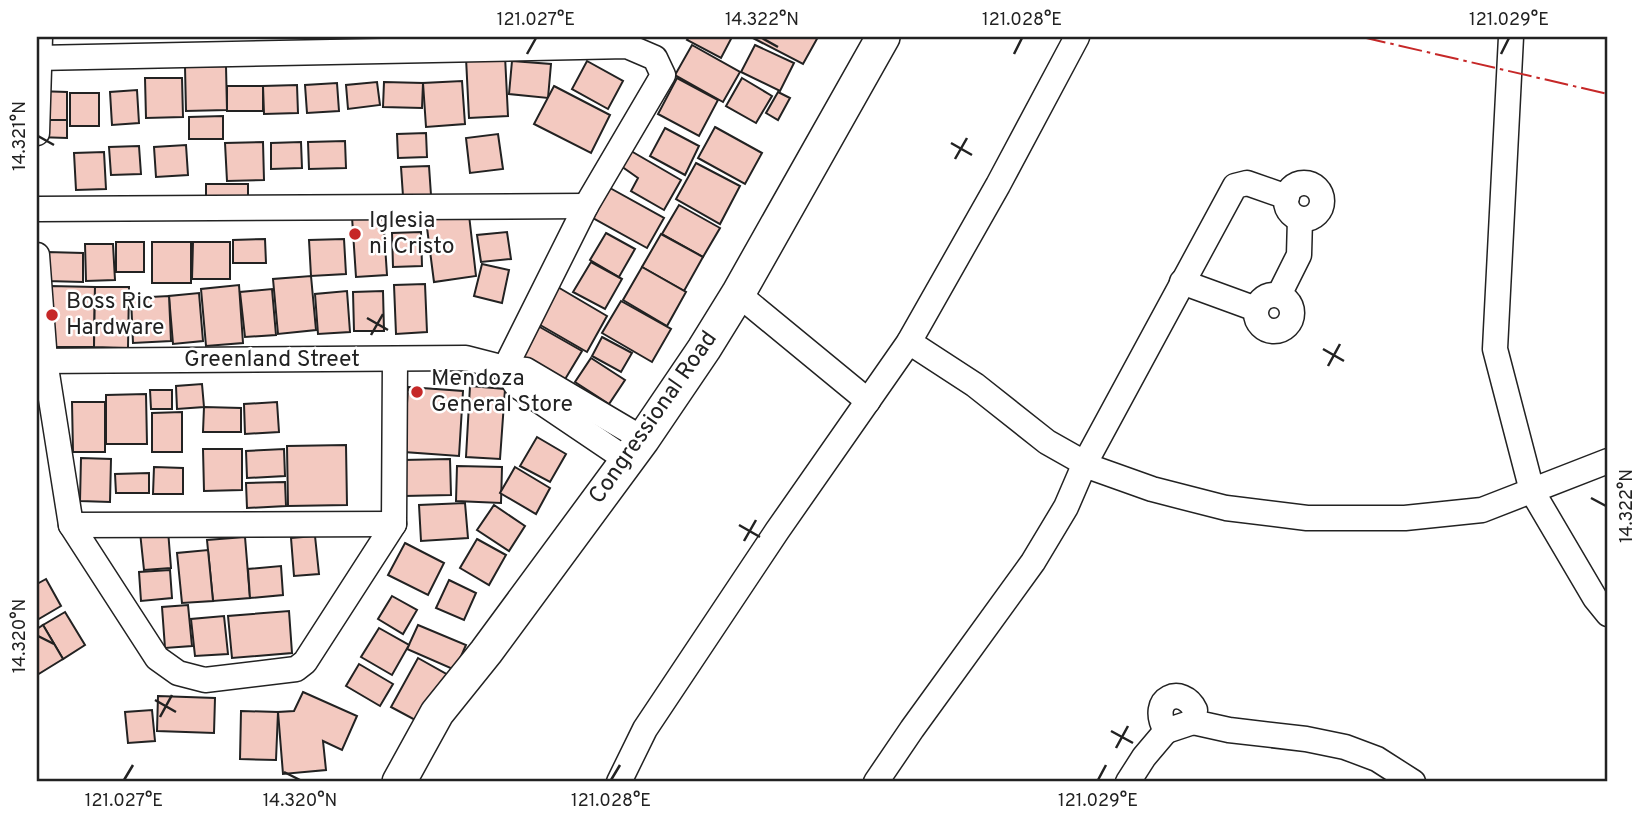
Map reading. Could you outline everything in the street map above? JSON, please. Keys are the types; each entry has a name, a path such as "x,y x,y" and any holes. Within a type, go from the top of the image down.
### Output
{"main road":[{"name":"Congressional Road","path":"399,782 437,713 486,652 635,449 738,294 883,37"}],"street":[{"path":"619,782 645,729 777,531 909,342 998,185 1077,37"},
{"path":"1511,37 1495,349 1532,491 1595,598 1608,614"},
{"path":"37,134 39,51 627,46 654,58 663,75 586,206 505,368 516,385 635,449"},
{"path":"876,782 1033,562 1066,507 1085,463 1235,186 1247,183 1287,197"},
{"path":"1182,282 1256,309 1260,324 1270,330 1281,329 1290,321 1291,309 1289,303 1279,295 1299,255 1300,219 1288,208 1287,197 1292,187 1303,183 1315,187 1322,197 1320,209 1311,217 1300,219"},
{"path":"37,209 586,206"},
{"path":"37,255 41,361 71,525 157,658 178,673 205,680 296,669 305,662 394,524 395,360"},
{"path":"738,294 868,401"},
{"path":"909,342 975,385 1047,442 1085,463 1152,489 1214,505 1307,518 1405,518 1482,510 1608,461"},
{"name":"Greenland Street","path":"41,361 466,358 505,368"},
{"path":"71,525 394,524"},
{"path":"1128,782 1144,757 1166,731 1161,721 1161,705 1176,696 1188,699 1195,710 1193,722 1345,747 1377,759 1413,782"}],"building":[{"path":"689,37 732,37 721,58 687,40"},
{"path":"751,37 818,37 803,64"},
{"path":"692,45 740,72 723,102 675,75"},
{"path":"755,45 794,63 780,91 741,72"},
{"path":"505,56 508,116 469,118 466,58"},
{"path":"512,61 551,64 548,98 509,94"},
{"path":"587,61 623,81 608,109 572,89"},
{"path":"226,66 227,110 186,111 185,67"},
{"path":"145,78 182,78 183,117 146,118"},
{"path":"677,78 718,100 699,136 658,114"},
{"path":"742,78 772,96 756,123 726,106"},
{"path":"462,81 465,124 426,127 423,83"},
{"path":"377,82 380,105 348,109 346,85"},
{"path":"384,82 423,83 422,108 383,107"},
{"path":"337,83 339,111 307,113 305,85"},
{"path":"297,85 298,113 264,114 263,86"},
{"path":"227,86 263,86 263,111 227,111"},
{"path":"554,86 610,115 591,153 534,124"},
{"path":"137,90 139,123 112,125 110,92"},
{"path":"37,91 67,92 67,120 37,120"},
{"path":"778,92 790,98 778,120 766,113"},
{"path":"70,93 99,93 99,126 70,126"},
{"path":"223,116 223,139 189,139 189,117"},
{"path":"37,120 67,120 67,138 37,137"},
{"path":"715,127 762,153 745,184 698,158"},
{"path":"665,128 699,146 685,175 650,156"},
{"path":"426,133 427,157 398,158 397,134"},
{"path":"498,134 503,169 470,173 466,138"},
{"path":"345,141 346,168 309,169 308,142"},
{"path":"263,142 264,180 227,181 225,143"},
{"path":"301,142 302,168 271,169 271,143"},
{"path":"186,145 188,175 156,177 154,147"},
{"path":"139,146 141,174 111,175 109,147"},
{"path":"631,151 681,180 664,210 631,191 638,178 621,166"},
{"path":"104,152 106,189 76,190 74,153"},
{"path":"696,163 740,186 720,224 676,199"},
{"path":"429,166 431,195 403,196 401,167"},
{"path":"206,184 248,184 248,206 206,206"},
{"path":"610,188 664,218 647,248 593,218"},
{"path":"679,205 720,228 703,257 662,234"},
{"path":"383,215 387,275 356,277 352,217"},
{"path":"469,215 476,276 434,282 426,220"},
{"path":"421,232 422,266 393,267 392,233"},
{"path":"507,232 511,259 481,262 477,235"},
{"path":"606,233 635,249 619,277 590,260"},
{"path":"661,234 703,257 684,291 642,267"},
{"path":"265,239 266,263 233,263 233,240"},
{"path":"344,239 346,274 311,276 309,240"},
{"path":"116,242 144,242 144,272 116,272"},
{"path":"152,242 191,242 191,283 152,283"},
{"path":"193,242 230,242 230,279 192,279"},
{"path":"85,244 113,244 115,280 86,281"},
{"path":"47,252 83,253 83,282 47,281"},
{"path":"591,262 622,279 605,309 573,292"},
{"path":"482,264 509,270 502,303 474,296"},
{"path":"642,267 686,292 667,326 623,300"},
{"path":"311,276 316,330 278,334 273,279"},
{"path":"425,284 427,332 396,334 394,285"},
{"path":"239,285 243,343 206,346 201,289"},
{"path":"50,286 95,287 94,347 48,347"},
{"path":"556,286 607,316 587,352 535,322"},
{"path":"95,287 129,287 128,348 94,347"},
{"path":"272,289 276,335 245,337 240,292"},
{"path":"347,291 350,332 318,334 315,294"},
{"path":"383,291 384,331 354,331 353,292"},
{"path":"199,293 203,341 173,344 169,296"},
{"path":"169,296 171,341 133,343 131,298"},
{"path":"621,301 671,329 652,362 602,333"},
{"path":"538,326 582,351 564,381 520,356"},
{"path":"602,337 632,353 621,372 592,356"},
{"path":"591,358 625,380 609,404 575,382"},
{"path":"202,384 204,407 177,409 176,386"},
{"path":"470,386 505,389 500,459 466,457"},
{"path":"408,387 463,391 459,456 404,452"},
{"path":"150,390 172,390 172,409 151,409"},
{"path":"146,394 147,444 106,444 106,395"},
{"path":"72,402 105,402 105,452 73,452"},
{"path":"277,402 279,432 245,434 244,404"},
{"path":"204,407 241,408 241,432 203,432"},
{"path":"182,412 182,452 152,452 152,413"},
{"path":"537,437 566,454 550,482 520,466"},
{"path":"346,445 347,505 288,506 287,446"},
{"path":"203,449 242,449 242,490 204,491"},
{"path":"284,449 285,476 247,478 246,451"},
{"path":"81,458 111,459 110,502 80,501"},
{"path":"450,459 451,495 404,496 403,460"},
{"path":"457,466 502,467 501,503 456,501"},
{"path":"154,467 183,468 183,494 153,494"},
{"path":"515,467 550,488 536,514 500,493"},
{"path":"149,473 149,493 116,493 115,474"},
{"path":"285,482 286,506 247,508 246,483"},
{"path":"465,503 468,538 421,541 419,505"},
{"path":"494,505 525,526 509,551 477,530"},
{"path":"168,530 171,568 144,570 140,532"},
{"path":"315,536 319,574 294,576 291,538"},
{"path":"245,537 250,598 213,601 207,540"},
{"path":"477,539 506,555 489,585 460,568"},
{"path":"405,543 444,563 428,595 388,575"},
{"path":"208,550 213,601 182,603 177,553"},
{"path":"281,566 283,595 250,598 248,569"},
{"path":"170,570 172,598 141,601 139,572"},
{"path":"46,579 61,606 37,620 37,584"},
{"path":"449,580 476,593 464,620 436,608"},
{"path":"392,596 417,610 403,634 378,619"},
{"path":"188,605 192,646 165,648 162,607"},
{"path":"289,611 292,653 232,658 228,616"},
{"path":"65,612 85,645 63,659 43,625"},
{"path":"224,616 228,654 195,656 191,619"},
{"path":"43,625 63,659 37,675 37,629"},
{"path":"418,625 466,645 455,670 407,649"},
{"path":"379,628 409,645 392,675 361,657"},
{"path":"418,658 457,680 430,728 391,707"},
{"path":"359,664 393,684 380,706 346,686"},
{"path":"303,692 357,716 342,750 323,741 326,770 283,774 278,712 294,711"},
{"path":"158,696 215,698 214,733 157,731"},
{"path":"152,710 155,741 128,743 125,712"},
{"path":"241,711 278,712 276,760 240,759"}],"power":[{"path":"1362,37 1608,94"}],"place":[{"name":"Iglesia ni Cristo","path":"355,234"},
{"name":"Boss Ric Hardware","path":"52,315"},
{"name":"Mendoza General Store","path":"417,392"}]}
